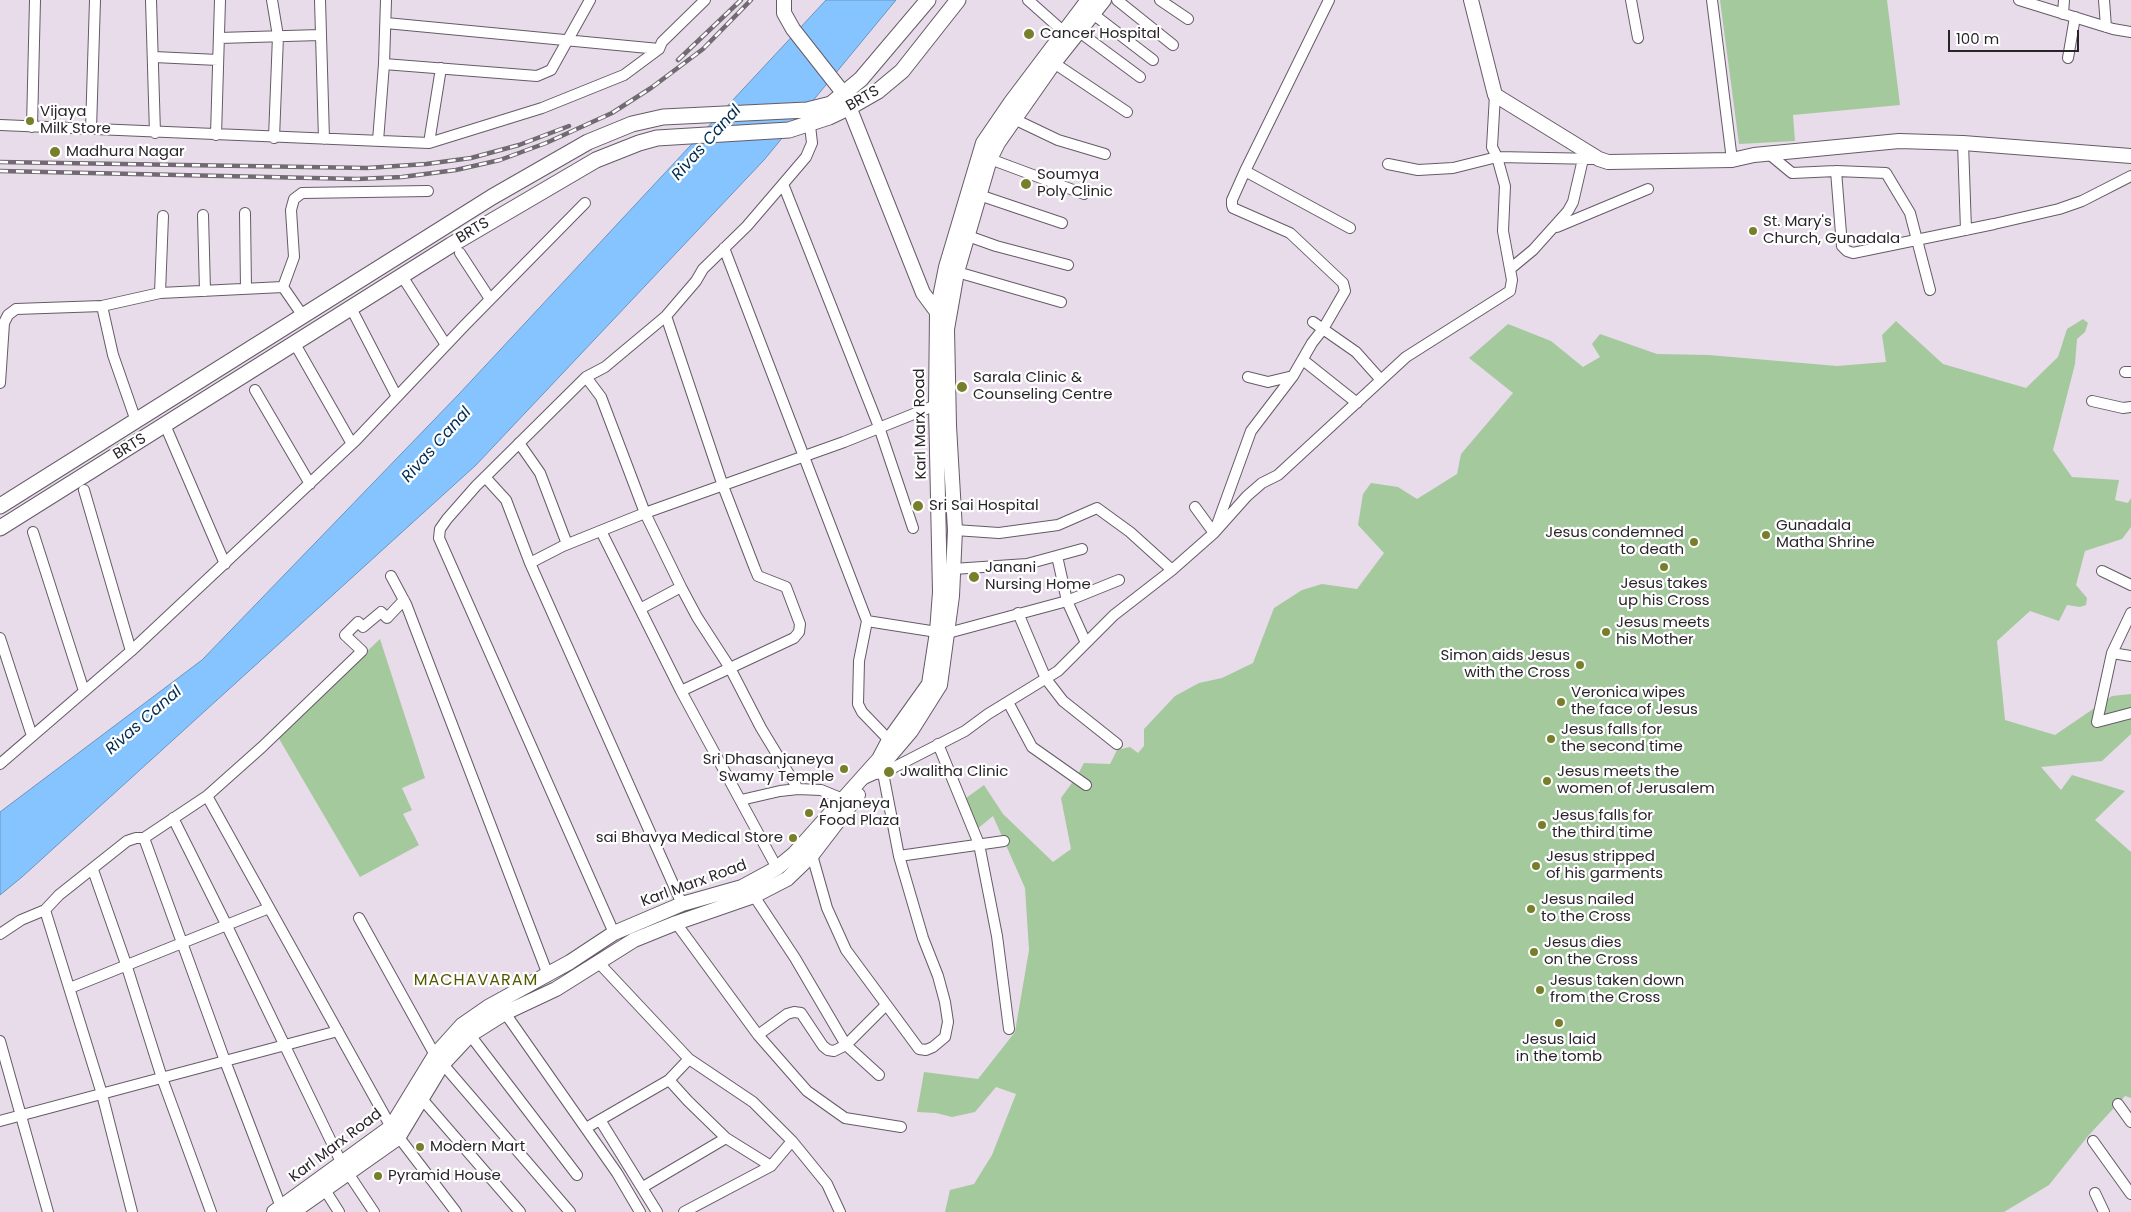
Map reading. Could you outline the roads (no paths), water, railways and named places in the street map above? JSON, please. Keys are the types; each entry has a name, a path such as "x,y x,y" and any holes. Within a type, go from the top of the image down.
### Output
{"main road":[{"path":"784,0 784,13 793,29 843,95 923,293 937,312"},
{"name":"BRTS","path":"0,528 503,213 582,167 639,143 675,136 789,130 843,95 868,70 928,0"},
{"name":"BRTS","path":"843,95 878,91 902,71 958,0"},
{"name":"Karl Marx Road","path":"283,1210 395,1133 422,1099 438,1060 470,1035 505,1013 556,989 634,940 676,923 754,896 787,880 812,855 872,776 911,731 940,685 942,633 936,404 937,312 946,267 983,143 1011,102 1088,0"},
{"name":"Karl Marx Road","path":"395,1133 438,1060 462,1026 488,1008 570,962 614,933 682,904 742,887 777,868 794,854 843,799 872,776 890,740 929,684 942,633 953,569 955,530 948,426 946,329 957,272 979,195 990,159 998,143 1054,63 1104,0"},
{"path":"1471,0 1495,94 1599,159 1608,162 1732,160 1769,154 1899,141 1963,143 2131,156"},
{"name":"BRTS","path":"0,506 546,165 588,142 632,124 663,117 695,114 809,117"},
{"name":"Karl Marx Road","path":"283,1210 325,1190 345,1169"}],"street":[{"path":"32,127 34,0"},
{"path":"91,130 95,0"},
{"path":"151,0 155,132"},
{"path":"216,135 220,0"},
{"path":"272,0 278,36 274,138"},
{"path":"320,0 324,139"},
{"path":"378,141 384,64 386,0"},
{"path":"384,64 537,76 551,70 590,0"},
{"path":"0,125 274,138 429,142 542,108 624,75 659,49 662,42 703,0"},
{"path":"1028,0 1064,32"},
{"path":"1117,0 1173,45"},
{"path":"1160,0 1188,19"},
{"path":"1214,533 1251,431 1293,376 1345,291 1344,283 1290,233 1233,208 1232,200 1329,0"},
{"path":"1631,0 1638,38"},
{"path":"1712,0 1732,160"},
{"path":"2019,0 2106,27 2131,32"},
{"path":"2063,14 2064,0"},
{"path":"2104,0 2106,27"},
{"path":"1092,14 1153,60"},
{"path":"2068,58 2075,18"},
{"path":"386,23 659,49"},
{"path":"1078,31 1140,78"},
{"path":"219,38 320,35"},
{"path":"154,57 218,60"},
{"path":"1054,63 1127,112"},
{"path":"429,142 442,68"},
{"path":"812,855 827,908 846,950 919,1049 926,1050 933,1047 945,1037 948,1022 941,984 923,938 899,856 872,776 965,731 1058,670 1114,615 1172,570 1214,533 1247,496 1262,483 1278,475 1406,356 1510,291 1512,280 1503,231 1505,186 1497,157 1492,147 1495,94"},
{"path":"614,933 439,538 440,529 486,476 586,377 605,367 666,316 696,281 703,269 747,226 806,157 812,143 809,117"},
{"path":"1014,119 1058,140 1105,154"},
{"path":"1963,143 1966,230"},
{"path":"1769,154 1792,173 1836,171 1886,173 1910,213 1930,290"},
{"path":"1388,164 1418,170 1453,168 1497,157 1599,159"},
{"path":"990,159 1084,194"},
{"path":"1510,269 1556,227 1573,202 1583,159"},
{"path":"1245,171 1350,228"},
{"path":"1836,171 1842,246 1847,251 1853,253 2059,209 2082,201 2131,176"},
{"path":"783,184 879,427 913,528"},
{"path":"1556,227 1648,189"},
{"path":"284,287 294,257 291,210 294,199 302,193 428,191"},
{"path":"979,195 1062,223"},
{"path":"0,764 131,651 352,444 490,299 585,203"},
{"path":"246,214 246,289"},
{"path":"203,215 205,291"},
{"path":"160,293 164,216"},
{"path":"968,236 996,246 1068,265"},
{"path":"724,248 866,621 858,661 858,704 862,712 890,740"},
{"path":"460,253 490,299"},
{"path":"957,272 1061,302"},
{"path":"402,276 446,345"},
{"path":"284,287 303,316"},
{"path":"0,383 4,323 8,315 16,309 102,306 160,293 284,287"},
{"path":"102,306 113,355 136,421"},
{"path":"351,308 397,397"},
{"path":"666,316 723,486 758,576 786,586 800,624 799,632 794,638 681,691"},
{"path":"1313,322 1356,352 1381,380"},
{"path":"295,344 352,444"},
{"path":"1303,360 1357,403"},
{"path":"1248,377 1268,382 1293,376"},
{"path":"586,377 600,397 645,513 681,587 697,617 730,668 761,728 798,789"},
{"path":"255,390 310,484"},
{"path":"2092,401 2123,408 2131,407"},
{"path":"530,563 567,544 645,513 803,457 936,404"},
{"path":"165,425 225,564"},
{"path":"519,443 540,473 567,544"},
{"path":"486,476 506,500 530,563 682,904"},
{"path":"84,490 131,651"},
{"path":"1195,507 1214,533"},
{"path":"955,530 999,533 1058,525 1097,508 1130,532 1172,570"},
{"path":"601,531 681,691 777,868"},
{"path":"33,532 84,691"},
{"path":"953,569 1027,564 1082,549"},
{"path":"1057,556 1067,601 1086,643"},
{"path":"2102,571 2131,585"},
{"path":"391,576 404,600 548,974"},
{"path":"866,621 942,633 1067,601 1120,580"},
{"path":"640,610 681,587"},
{"path":"0,934 21,920 46,910 59,896 127,841 144,838 207,796 262,747 362,651 346,634 358,622 363,627 381,612 387,618 404,600"},
{"path":"1018,613 1046,679 1063,701 1117,744"},
{"path":"2131,613 2112,653 2097,722 2131,713"},
{"path":"0,638 32,736"},
{"path":"2112,653 2131,656"},
{"path":"1008,702 1032,747 1086,785"},
{"path":"938,744 979,844 997,936 1009,1029"},
{"path":"741,800 798,789 821,790 843,799"},
{"path":"207,796 395,1133 456,1212"},
{"path":"173,818 345,1169 374,1212"},
{"path":"144,838 225,1061 283,1210"},
{"path":"899,856 1004,840"},
{"path":"93,870 126,964 162,1078 211,1212"},
{"path":"754,896 795,958 846,1046 879,1075"},
{"path":"70,988 269,908"},
{"path":"46,910 102,1094 132,1212"},
{"path":"359,918 438,1060 570,1212"},
{"path":"676,923 758,1035 808,1090 845,1118 901,1127"},
{"path":"598,962 688,1058 752,1102 792,1141 827,1184 840,1212"},
{"path":"758,1035 794,1012 800,1013 828,1050 834,1051 846,1046 886,1005"},
{"path":"505,1013 586,1128 640,1212"},
{"path":"0,1121 338,1031"},
{"path":"470,1035 577,1175"},
{"path":"0,1041 48,1212"},
{"path":"586,1128 669,1080 688,1058"},
{"path":"669,1080 726,1138 771,1166"},
{"path":"422,1099 520,1212"},
{"path":"2118,1104 2131,1122"},
{"path":"600,1120 643,1187 656,1212"},
{"path":"643,1187 726,1138"},
{"path":"684,1212 771,1166 792,1141"},
{"path":"2093,1141 2131,1194"},
{"path":"325,1190 339,1212"},
{"path":"2095,1193 2104,1212"}],"water":[{"name":"Rivas Canal","path":"826,0 896,0 764,160 476,465 0,895 0,812 202,660 459,394"}],"railway":[{"path":"678,60 741,0"},
{"path":"0,171 357,179 402,177 456,170 500,160 546,143 612,113 651,88 703,49 751,0"},
{"path":"0,162 367,168 426,164 471,158 519,145 569,126"}],"place":[{"name":"Cancer Hospital","path":"1029,34"},
{"name":"Vijaya Milk Store","path":"30,121"},
{"name":"Madhura Nagar","path":"55,152"},
{"name":"Soumya Poly Clinic","path":"1026,184"},
{"name":"St. Mary's Church, Gunadala","path":"1753,231"},
{"name":"Sarala Clinic & Counseling Centre","path":"962,387"},
{"name":"Sri Sai Hospital","path":"918,506"},
{"name":"Gunadala Matha Shrine","path":"1766,535"},
{"name":"Jesus condemned to death","path":"1694,542"},
{"name":"Jesus takes up his Cross","path":"1664,567"},
{"name":"Janani Nursing Home","path":"974,577"},
{"name":"Jesus meets his Mother","path":"1606,632"},
{"name":"Simon aids Jesus with the Cross","path":"1580,665"},
{"name":"Veronica wipes the face of Jesus","path":"1561,702"},
{"name":"Jesus falls for the second time","path":"1551,739"},
{"name":"Sri Dhasanjaneya Swamy Temple","path":"844,769"},
{"name":"Jwalitha Clinic","path":"889,772"},
{"name":"Jesus meets the women of Jerusalem","path":"1547,781"},
{"name":"Anjaneya Food Plaza","path":"809,813"},
{"name":"Jesus falls for the third time","path":"1542,825"},
{"name":"sai Bhavya Medical Store","path":"793,838"},
{"name":"Jesus stripped of his garments","path":"1536,866"},
{"name":"Jesus nailed to the Cross","path":"1531,909"},
{"name":"Jesus dies on the Cross","path":"1534,952"},
{"name":"Jesus taken down from the Cross","path":"1540,990"},
{"name":"Jesus laid in the tomb","path":"1559,1023"},
{"name":"Modern Mart","path":"420,1147"},
{"name":"Pyramid House","path":"378,1176"}],"district":[{"name":"MACHAVARAM","path":"476,981"}]}
